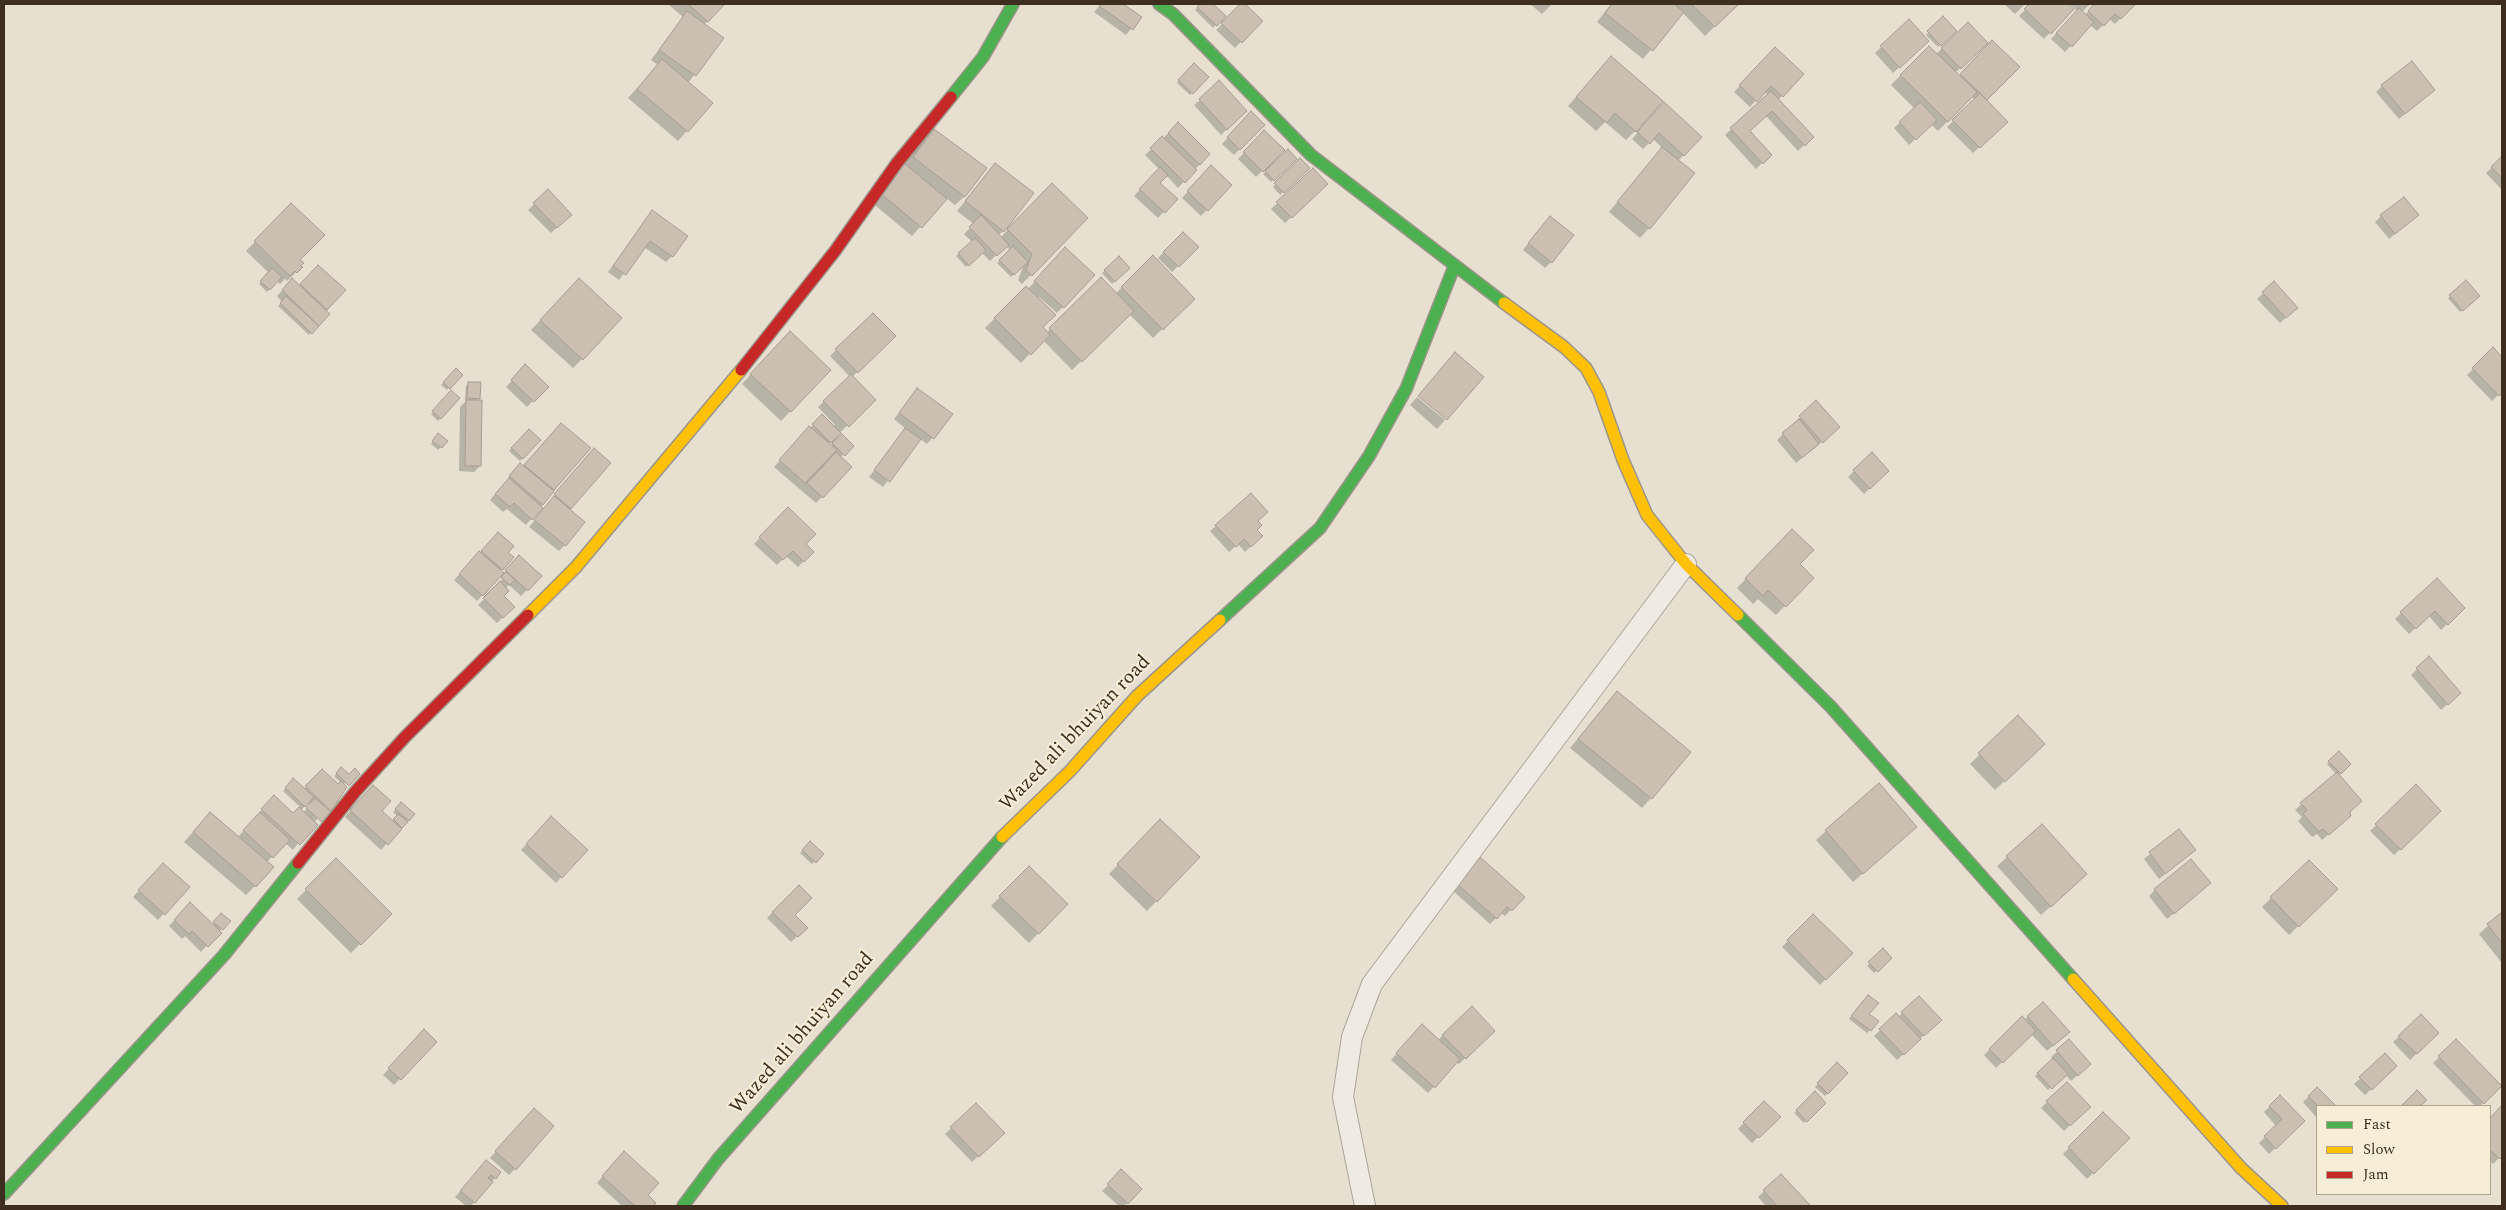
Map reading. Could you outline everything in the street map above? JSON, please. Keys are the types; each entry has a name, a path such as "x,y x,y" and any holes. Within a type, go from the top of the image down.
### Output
{"street":[{"path":"4,1194 224,955 355,792 404,736 576,567 714,404 835,251 897,163 983,57 1013,4"},
{"path":"1160,4 1174,14 1311,155 1454,267 1564,347 1586,368 1599,392 1623,460 1647,515 1686,564 1831,707 2241,1168 2282,1206"},
{"name":"Wazed ali bhuiyan road","path":"683,1206 718,1159 1002,837 1070,771 1137,696 1184,651 1247,598 1320,528 1369,456 1406,389 1454,267"},
{"path":"1364,1206 1343,1097 1352,1037 1372,984 1686,564"}],"building":[{"path":"688,4 725,4 708,22"},
{"path":"1101,4 1123,4 1142,17 1133,30 1099,6"},
{"path":"1200,4 1213,4 1226,16 1217,26 1197,7"},
{"path":"1240,4 1245,4 1263,21 1242,43 1221,23"},
{"path":"1612,4 1674,4 1684,12 1653,51 1605,13"},
{"path":"1691,4 1739,4 1715,27"},
{"path":"2029,4 2068,4 2074,9 2051,34 2024,9"},
{"path":"2094,4 2136,4 2121,19 2115,14 2104,26 2088,11"},
{"path":"2079,8 2094,22 2072,47 2056,33"},
{"path":"687,11 724,38 696,76 659,50"},
{"path":"1943,16 1957,31 1941,46 1927,31"},
{"path":"1909,19 1929,41 1900,68 1880,46"},
{"path":"1968,22 1988,43 1961,69 1941,48"},
{"path":"1992,40 2020,67 1987,100 1960,74"},
{"path":"1929,46 1977,92 1948,122 1900,75"},
{"path":"1775,47 1804,74 1783,97 1771,86 1757,102 1739,85"},
{"path":"1611,56 1663,101 1636,132 1615,113 1607,123 1576,97"},
{"path":"662,59 713,103 688,132 637,89"},
{"path":"2412,61 2435,90 2405,114 2381,85"},
{"path":"1194,63 1209,77 1193,94 1178,80"},
{"path":"1219,80 1247,111 1227,130 1199,99"},
{"path":"1771,91 1814,137 1805,146 1772,111 1750,131 1772,155 1763,164 1730,128"},
{"path":"1980,93 2008,122 1980,148 1952,120"},
{"path":"1664,102 1702,137 1684,156 1659,133 1650,144 1637,132"},
{"path":"1920,102 1937,120 1916,140 1899,122"},
{"path":"1251,111 1265,125 1240,150 1227,137"},
{"path":"1178,122 1210,154 1200,165 1168,133"},
{"path":"934,129 987,168 965,197 913,157"},
{"path":"1264,130 1285,150 1263,172 1243,152"},
{"path":"1162,136 1197,170 1185,183 1150,148"},
{"path":"1662,147 1695,173 1650,229 1617,202"},
{"path":"1288,149 1297,159 1274,181 1265,171"},
{"path":"2502,156 2502,178 2491,167"},
{"path":"1300,158 1310,168 1284,193 1274,183"},
{"path":"904,163 947,199 922,228 879,192"},
{"path":"995,163 1034,193 1004,232 965,201"},
{"path":"1211,165 1232,185 1208,211 1187,191"},
{"path":"1160,167 1168,175 1160,183 1178,199 1165,213 1139,189"},
{"path":"1313,168 1328,184 1292,218 1276,202"},
{"path":"1052,183 1088,218 1032,276 1026,270 1032,254 1007,229"},
{"path":"548,189 572,215 557,228 533,203"},
{"path":"2404,197 2419,215 2395,234 2380,215"},
{"path":"291,203 325,235 300,260 304,263 300,266 303,267 297,273 295,271 290,276 254,241"},
{"path":"652,210 688,236 673,257 650,241 626,275 613,266"},
{"path":"981,215 1009,245 997,256 969,227"},
{"path":"1550,216 1574,235 1552,263 1528,243"},
{"path":"1183,232 1199,247 1179,267 1163,252"},
{"path":"975,238 986,250 969,266 958,253"},
{"path":"1013,246 1028,262 1014,275 999,260"},
{"path":"1065,247 1095,275 1064,308 1034,281"},
{"path":"1153,255 1195,299 1163,330 1121,287"},
{"path":"1119,256 1130,268 1115,282 1104,270"},
{"path":"318,265 346,290 327,310 300,284"},
{"path":"272,268 282,277 270,290 260,281"},
{"path":"1101,277 1134,311 1082,362 1049,328"},
{"path":"292,278 330,314 319,326 282,290"},
{"path":"579,278 622,318 583,360 540,320"},
{"path":"2466,280 2480,296 2463,311 2449,295"},
{"path":"2274,281 2298,308 2286,318 2262,292"},
{"path":"1026,286 1056,315 1043,327 1050,335 1031,355 994,318"},
{"path":"286,296 319,326 312,334 280,303"},
{"path":"873,313 896,336 858,373 835,349"},
{"path":"790,331 831,370 791,412 750,374"},
{"path":"2493,347 2502,357 2502,393 2499,396 2472,368"},
{"path":"1455,352 1484,377 1447,420 1418,396"},
{"path":"525,364 549,387 534,402 511,380"},
{"path":"456,368 463,375 450,389 443,382"},
{"path":"851,374 876,400 849,427 823,401"},
{"path":"468,382 481,382 480,399 467,398"},
{"path":"917,388 953,414 934,439 899,413"},
{"path":"451,390 460,398 441,419 432,411"},
{"path":"466,400 482,400 481,466 465,466"},
{"path":"1816,400 1840,427 1823,443 1799,416"},
{"path":"822,414 841,433 831,443 812,424"},
{"path":"1799,419 1819,444 1802,458 1782,433"},
{"path":"561,423 591,448 554,490 524,465"},
{"path":"809,426 837,450 805,483 779,460"},
{"path":"905,428 921,439 890,482 874,470"},
{"path":"529,429 541,440 523,459 511,448"},
{"path":"438,433 448,441 442,448 432,441"},
{"path":"842,434 854,446 845,456 832,443"},
{"path":"594,448 611,463 571,509 554,494"},
{"path":"836,452 852,467 823,498 807,483"},
{"path":"1872,452 1889,471 1870,489 1853,470"},
{"path":"520,463 554,491 543,505 509,476"},
{"path":"509,478 543,508 532,520 514,503 510,507 495,494"},
{"path":"1251,493 1268,512 1258,521 1262,525 1257,530 1263,536 1251,547 1244,539 1236,547 1215,525"},
{"path":"554,496 585,522 566,546 534,520"},
{"path":"788,507 816,534 806,544 814,552 804,562 793,551 783,560 759,537"},
{"path":"1792,529 1814,550 1800,564 1814,578 1786,607 1768,590 1763,596 1745,578"},
{"path":"498,532 514,546 508,553 514,557 503,570 481,551"},
{"path":"479,551 504,573 483,596 459,574"},
{"path":"519,555 542,576 528,591 505,570"},
{"path":"506,572 515,580 510,585 501,577"},
{"path":"2437,578 2465,608 2448,625 2435,611 2416,629 2400,612"},
{"path":"500,581 509,591 504,596 515,607 503,618 483,598"},
{"path":"2429,656 2461,693 2448,705 2416,668"},
{"path":"1617,691 1691,752 1652,799 1578,739"},
{"path":"2018,715 2045,744 2005,782 1978,753"},
{"path":"2339,751 2351,764 2341,774 2328,761"},
{"path":"341,767 349,774 355,768 360,774 349,786 336,773"},
{"path":"322,769 338,784 341,781 347,787 331,811 305,786"},
{"path":"2337,772 2362,801 2350,812 2351,816 2329,835 2323,829 2319,832 2303,814 2307,810 2300,803"},
{"path":"293,778 314,797 305,807 285,788"},
{"path":"1879,783 1917,827 1863,874 1825,830"},
{"path":"2416,784 2441,811 2401,850 2375,824"},
{"path":"373,785 391,801 382,811 402,829 388,845 350,810"},
{"path":"274,795 293,813 299,807 318,825 300,845 261,809"},
{"path":"315,798 331,812 322,822 306,808"},
{"path":"401,802 415,814 409,821 395,809"},
{"path":"210,812 274,867 256,887 193,832"},
{"path":"260,812 290,840 273,858 243,830"},
{"path":"398,814 408,822 402,828 393,819"},
{"path":"551,816 588,850 562,878 526,844"},
{"path":"1160,819 1200,857 1157,902 1117,864"},
{"path":"2042,824 2087,874 2051,907 2006,856"},
{"path":"2179,829 2196,850 2165,874 2149,852"},
{"path":"810,841 824,854 816,863 802,850"},
{"path":"1480,857 1525,897 1512,911 1507,907 1497,919 1457,884"},
{"path":"336,858 392,914 361,945 305,889"},
{"path":"2191,859 2211,883 2174,914 2154,889"},
{"path":"2309,860 2338,889 2299,927 2270,897"},
{"path":"163,863 190,887 165,915 138,890"},
{"path":"1029,866 1068,904 1039,934 999,896"},
{"path":"799,885 812,898 795,915 808,928 798,937 772,912"},
{"path":"190,902 222,933 208,947 192,931 189,934 174,920"},
{"path":"2502,912 2502,943 2487,924"},
{"path":"221,913 231,921 223,930 213,922"},
{"path":"1813,914 1853,953 1826,980 1787,940"},
{"path":"1883,948 1892,958 1878,972 1868,962"},
{"path":"1868,995 1879,1003 1869,1014 1879,1021 1871,1031 1851,1016"},
{"path":"1919,996 1942,1020 1924,1036 1901,1012"},
{"path":"2043,1002 2070,1032 2053,1046 2027,1016"},
{"path":"1472,1006 1495,1031 1466,1059 1442,1035"},
{"path":"1896,1013 1921,1039 1904,1055 1879,1029"},
{"path":"2421,1014 2439,1033 2417,1054 2398,1036"},
{"path":"2022,1016 2036,1031 2003,1063 1989,1049"},
{"path":"1422,1024 1460,1059 1435,1088 1396,1053"},
{"path":"424,1029 437,1042 401,1080 388,1068"},
{"path":"2069,1039 2091,1064 2078,1076 2056,1050"},
{"path":"2456,1039 2502,1086 2484,1104 2438,1056"},
{"path":"2385,1053 2397,1066 2372,1090 2359,1077"},
{"path":"2053,1058 2068,1074 2052,1089 2037,1073"},
{"path":"1837,1062 1848,1073 1828,1094 1817,1083"},
{"path":"2067,1082 2091,1107 2070,1126 2046,1101"},
{"path":"2317,1087 2335,1105 2317,1105 2308,1096"},
{"path":"2417,1090 2427,1100 2421,1105 2402,1105"},
{"path":"1815,1091 1826,1103 1807,1122 1796,1110"},
{"path":"2280,1095 2305,1121 2276,1149 2264,1136 2282,1119 2269,1106"},
{"path":"1764,1101 1781,1117 1759,1138 1743,1122"},
{"path":"976,1103 1005,1133 979,1157 950,1127"},
{"path":"2502,1105 2502,1157 2500,1159 2491,1151 2491,1117"},
{"path":"534,1108 554,1126 516,1170 495,1151"},
{"path":"2103,1112 2130,1138 2094,1174 2068,1147"},
{"path":"624,1151 659,1183 648,1195 656,1203 653,1206 635,1206 602,1176"},
{"path":"486,1160 501,1172 496,1179 491,1175 488,1178 493,1182 475,1203 460,1191"},
{"path":"1121,1169 1142,1189 1128,1204 1107,1184"},
{"path":"1781,1174 1811,1206 1777,1206 1763,1190"}],"traffic: fast":[{"path":"951,97 983,57 1013,4"},
{"path":"1159,4 1173,14 1311,155 1504,303"},
{"path":"1220,620 1320,528 1369,456 1406,389 1454,267"},
{"path":"1738,615 1831,707 2073,979"},
{"path":"683,1206 718,1159 1002,837"},
{"path":"4,1194 224,955 298,863"}],"traffic: slow":[{"path":"1504,303 1564,347 1586,368 1599,392 1623,460 1647,515 1686,564 1738,615"},
{"path":"528,615 576,567 741,370"},
{"path":"1002,837 1070,771 1137,696 1220,620"},
{"path":"2073,979 2241,1168 2282,1206"}],"traffic: jam":[{"path":"741,370 835,251 897,163 951,97"},
{"path":"298,863 355,792 405,737 528,615"}]}
